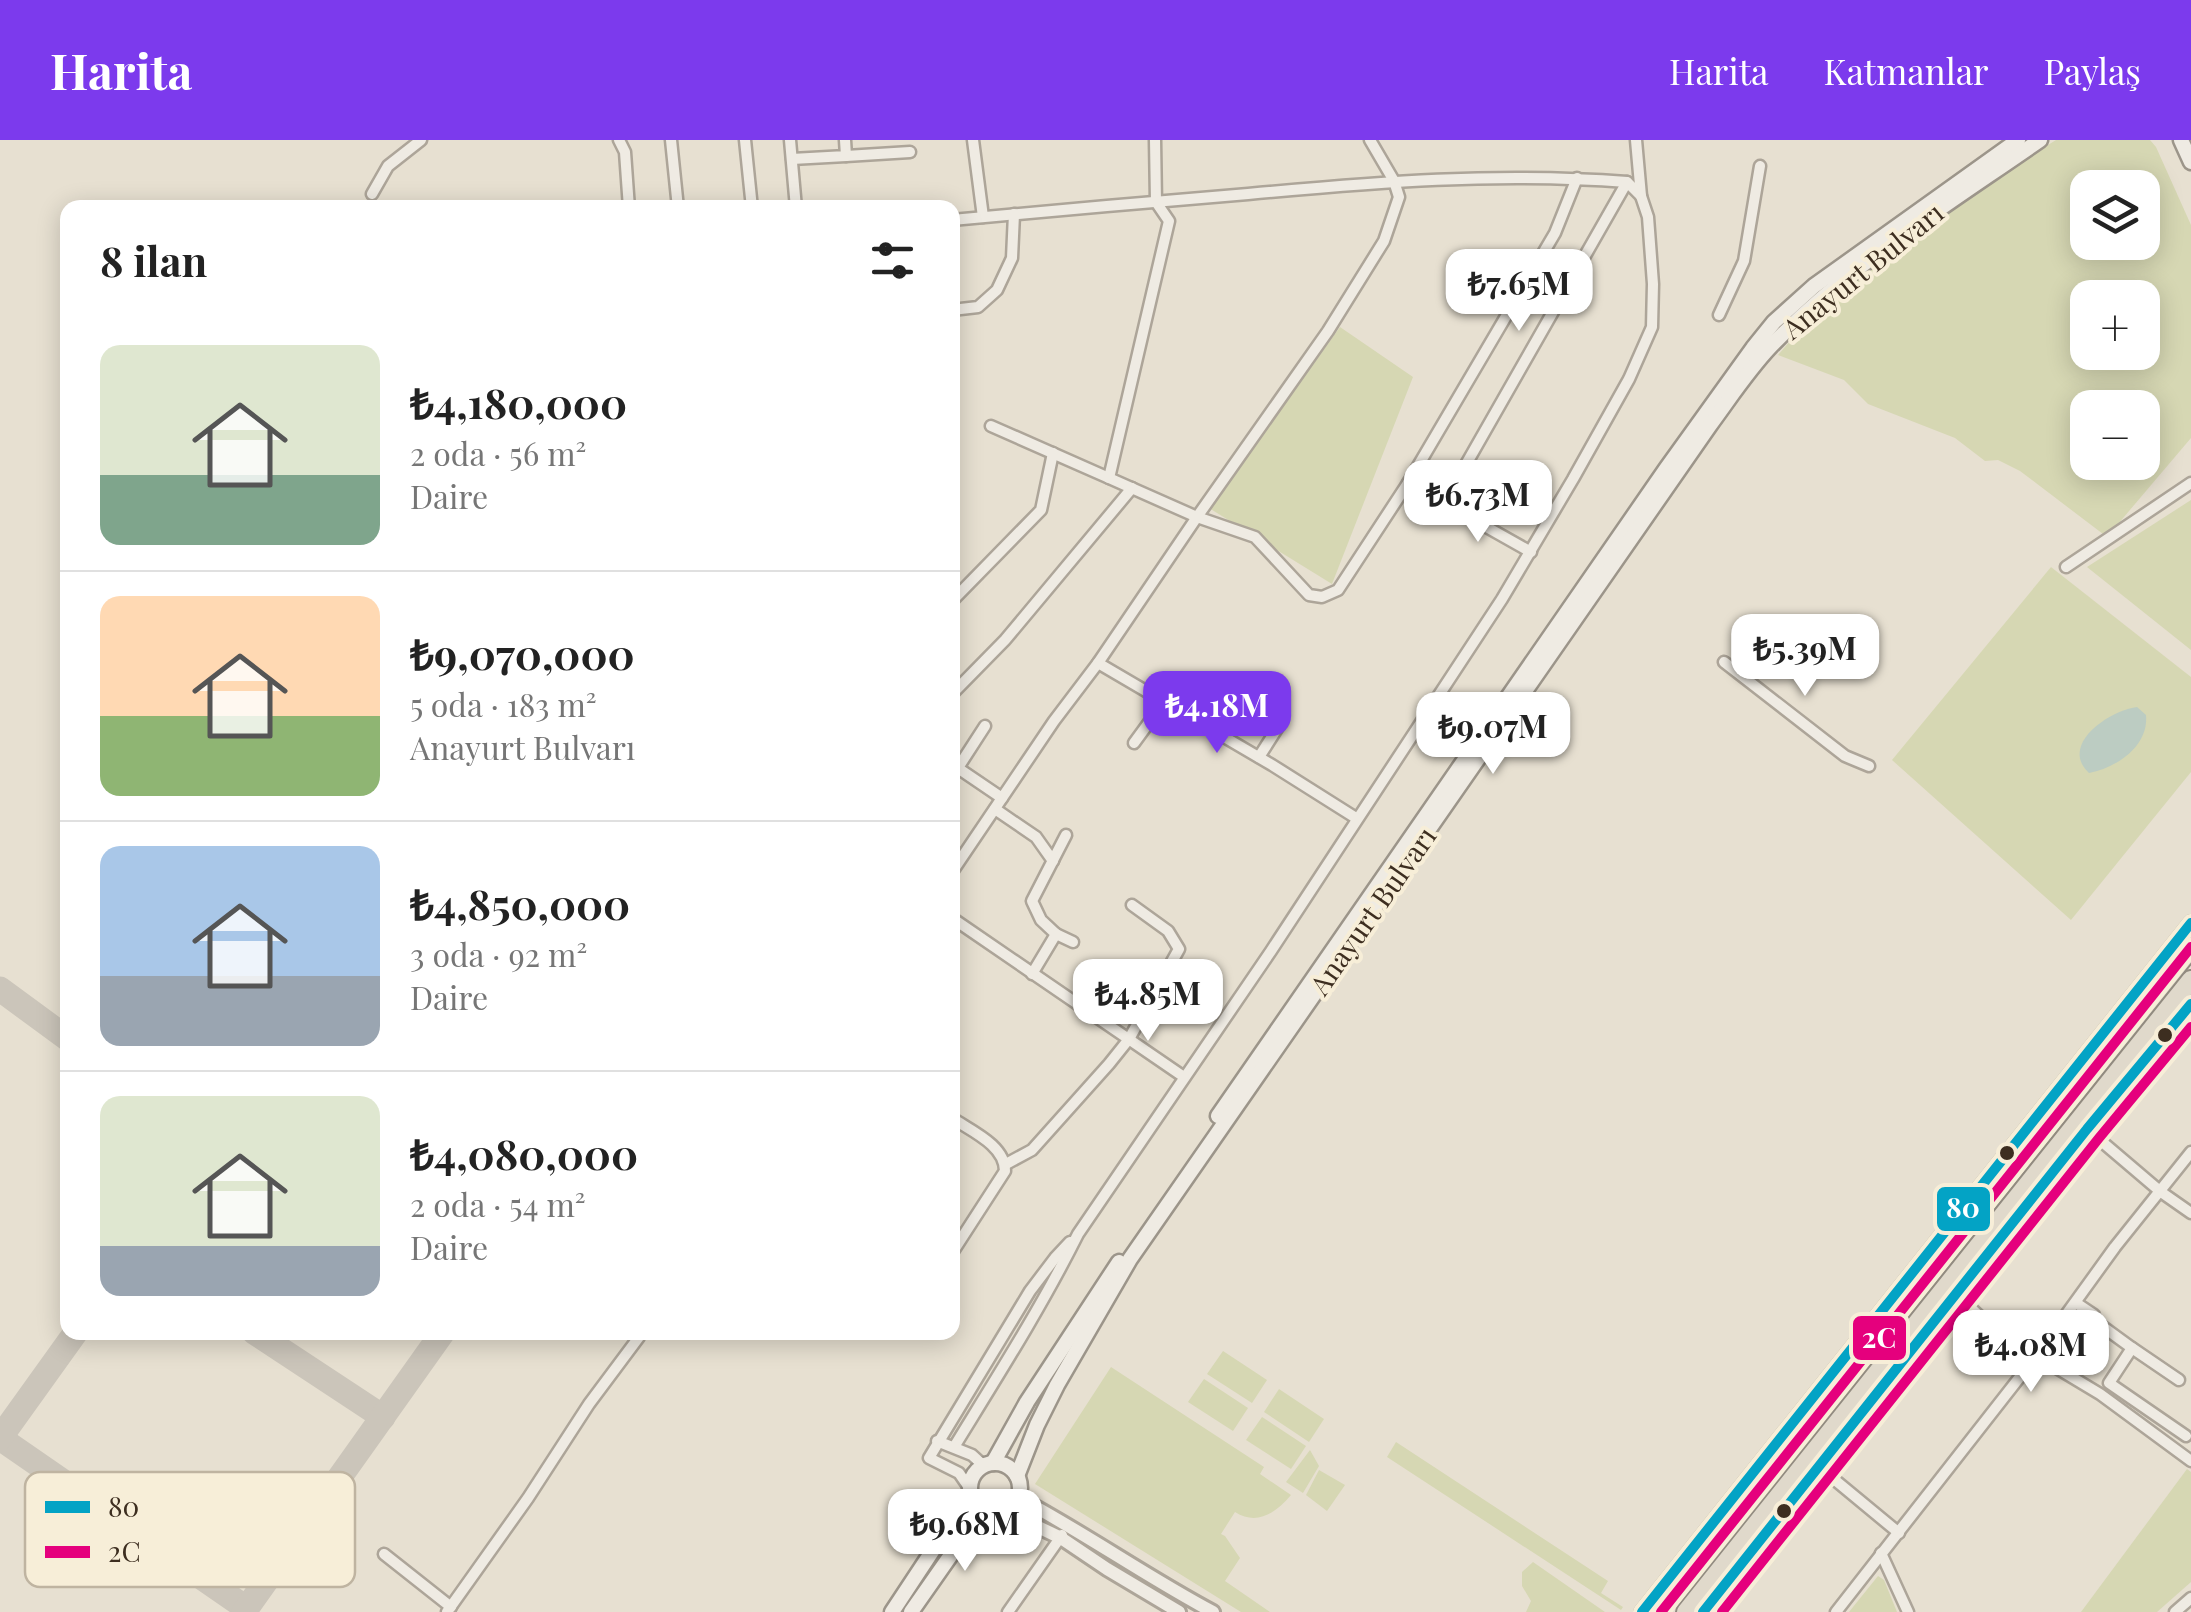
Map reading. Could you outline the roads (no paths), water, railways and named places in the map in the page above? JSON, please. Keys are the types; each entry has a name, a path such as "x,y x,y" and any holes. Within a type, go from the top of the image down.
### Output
{"highway":[{"path":"1655,1612 1702,1559 2191,948"},
{"path":"1686,1612 2191,980"}],"main road":[{"name":"Anayurt Bulvarı","path":"988,1464 1091,1302 1734,372 1774,322 1805,293 2018,140"},
{"name":"Anayurt Bulvarı","path":"1017,1476 1057,1385 1130,1259 1756,362 1824,298 1895,240 2040,140"},
{"path":"2181,140 2191,162"},
{"path":"892,1612 972,1494 973,1477 988,1464 1008,1466 1017,1476 1020,1490 1015,1504 998,1512 960,1542 912,1612"},
{"path":"972,1494 980,1508 998,1512"}],"street":[{"path":"372,194 388,166 421,140"},
{"path":"619,140 625,152 628,200"},
{"path":"671,140 677,200"},
{"path":"745,140 751,200"},
{"path":"790,140 795,200"},
{"path":"845,140 846,156"},
{"path":"973,140 983,217"},
{"path":"1108,478 1168,222 1156,202 1155,140"},
{"path":"960,860 1328,330 1384,241 1400,197 1370,140"},
{"path":"954,1447 1060,1271 1078,1234 1270,950 1530,552 1629,379 1652,327 1648,217 1641,196 1636,140"},
{"path":"792,159 910,152"},
{"path":"1719,316 1744,261 1760,166"},
{"path":"960,219 1394,180 1468,177 1627,182 1641,196"},
{"path":"991,426 1197,516 1255,537 1309,596 1322,597 1338,590 1408,482 1555,233 1577,178"},
{"path":"1444,504 1627,182"},
{"path":"960,309 978,307 997,290 1012,258 1014,214"},
{"path":"960,592 1041,510 1053,453"},
{"path":"1408,482 1530,552"},
{"path":"2066,567 2191,483"},
{"path":"960,686 1004,640 1132,488"},
{"path":"1724,662 1845,756 1869,766"},
{"path":"1098,663 1356,818"},
{"path":"1134,743 1164,702"},
{"path":"1259,757 1280,724"},
{"path":"960,763 986,726"},
{"path":"960,773 1002,798"},
{"path":"994,809 1036,837 1053,861"},
{"path":"1066,835 1032,901 1041,920 1056,934 1073,942"},
{"path":"1006,1164 1032,1150 1129,1039 1179,949 1168,930 1132,905"},
{"path":"960,924 1184,1076"},
{"path":"1642,1612 2191,924"},
{"path":"1032,974 1056,934"},
{"path":"1703,1612 2191,1004"},
{"path":"960,1123 996,1148 1006,1164 960,1240"},
{"path":"2088,1129 2191,1213"},
{"path":"1836,1612 2191,1152"},
{"path":"972,1494 959,1473 929,1458 1030,1292 1054,1258 1078,1234"},
{"path":"1956,1294 1995,1331 2100,1394 2191,1460"},
{"path":"2076,1303 2094,1315 2095,1321 2179,1380"},
{"path":"384,1554 449,1610 589,1404 638,1340"},
{"path":"2132,1348 2109,1383 2186,1436"},
{"path":"937,1441 988,1464"},
{"path":"1818,1466 1899,1532"},
{"path":"1018,1498 1070,1524 1214,1612"},
{"path":"998,1512 1060,1538 1179,1612"},
{"path":"1008,1612 1070,1524"},
{"path":"1881,1553 1908,1612"},
{"path":"2174,1612 2191,1598"}]}
